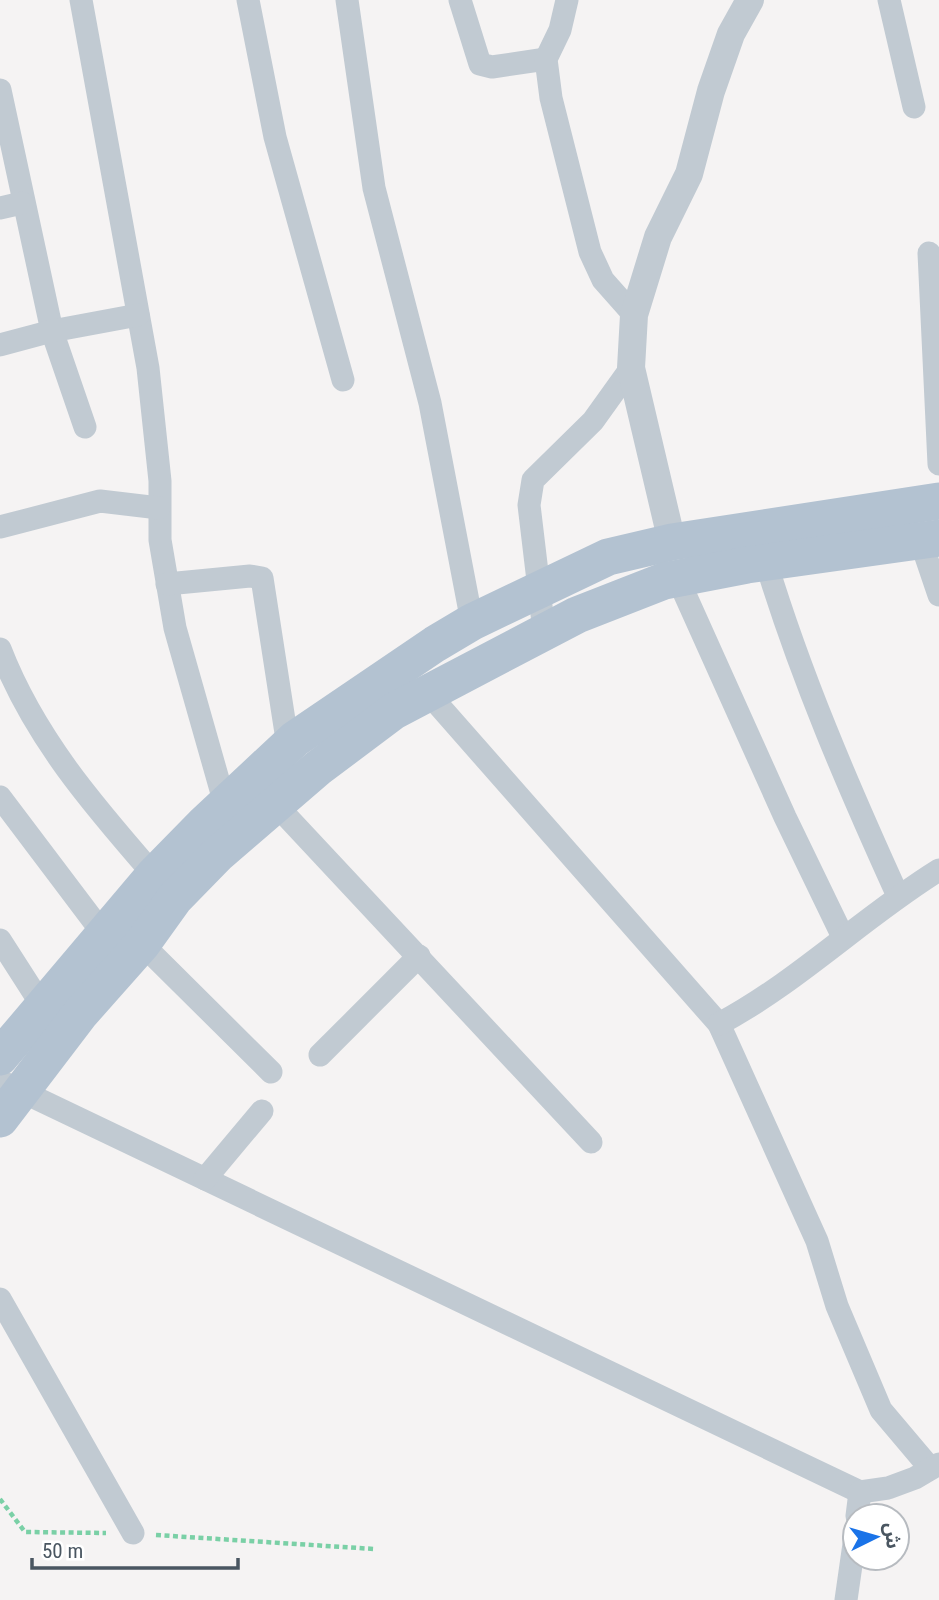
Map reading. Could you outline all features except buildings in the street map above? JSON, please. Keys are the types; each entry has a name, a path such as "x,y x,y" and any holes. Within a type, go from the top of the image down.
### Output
{"main road":[{"path":"0,1057 154,875 225,804 288,746 435,644 472,622 608,557 672,542 939,501"},
{"path":"7,1098 142,944 175,898 217,855 364,731 427,692 577,615 678,579 766,562 930,540"}],"street":[{"path":"81,0 148,368 160,481 160,540 167,584 175,628 225,804"},
{"path":"248,0 275,137 342,380"},
{"path":"347,0 374,188 430,403 472,622"},
{"path":"460,0 480,64 492,67 546,59"},
{"path":"567,0 560,30 546,59 551,98 590,252 603,280 634,315"},
{"path":"672,542 631,368 634,315 658,237 689,174 711,91 732,34 750,0"},
{"path":"890,0 914,107"},
{"path":"0,90 11,205 85,427"},
{"path":"929,253 939,464"},
{"path":"0,345 52,331 138,315"},
{"path":"544,631 542,589 529,505 533,480 593,421 631,368"},
{"path":"0,527 100,501 135,503 159,508"},
{"path":"930,540 939,594"},
{"path":"766,562 792,647 838,763 898,896"},
{"path":"167,584 250,576 262,578 288,746"},
{"path":"678,579 785,817 843,937"},
{"path":"0,649 19,696 43,737 105,819 154,875"},
{"path":"7,1098 205,1180 860,1492 888,1488 915,1478 935,1466 881,1410 837,1306 817,1241 719,1024 427,692"},
{"path":"0,797 104,936"},
{"path":"277,806 590,1142"},
{"path":"719,1024 898,896 939,870"},
{"path":"0,940 43,1007"},
{"path":"142,944 271,1072"},
{"path":"320,1055 419,956"},
{"path":"205,1180 262,1111"},
{"path":"0,1299 133,1534"},
{"path":"859,1502 860,1492"},
{"path":"846,1600 850,1572"}],"path":[{"path":"0,1499 26,1532 133,1534 374,1549"}]}
